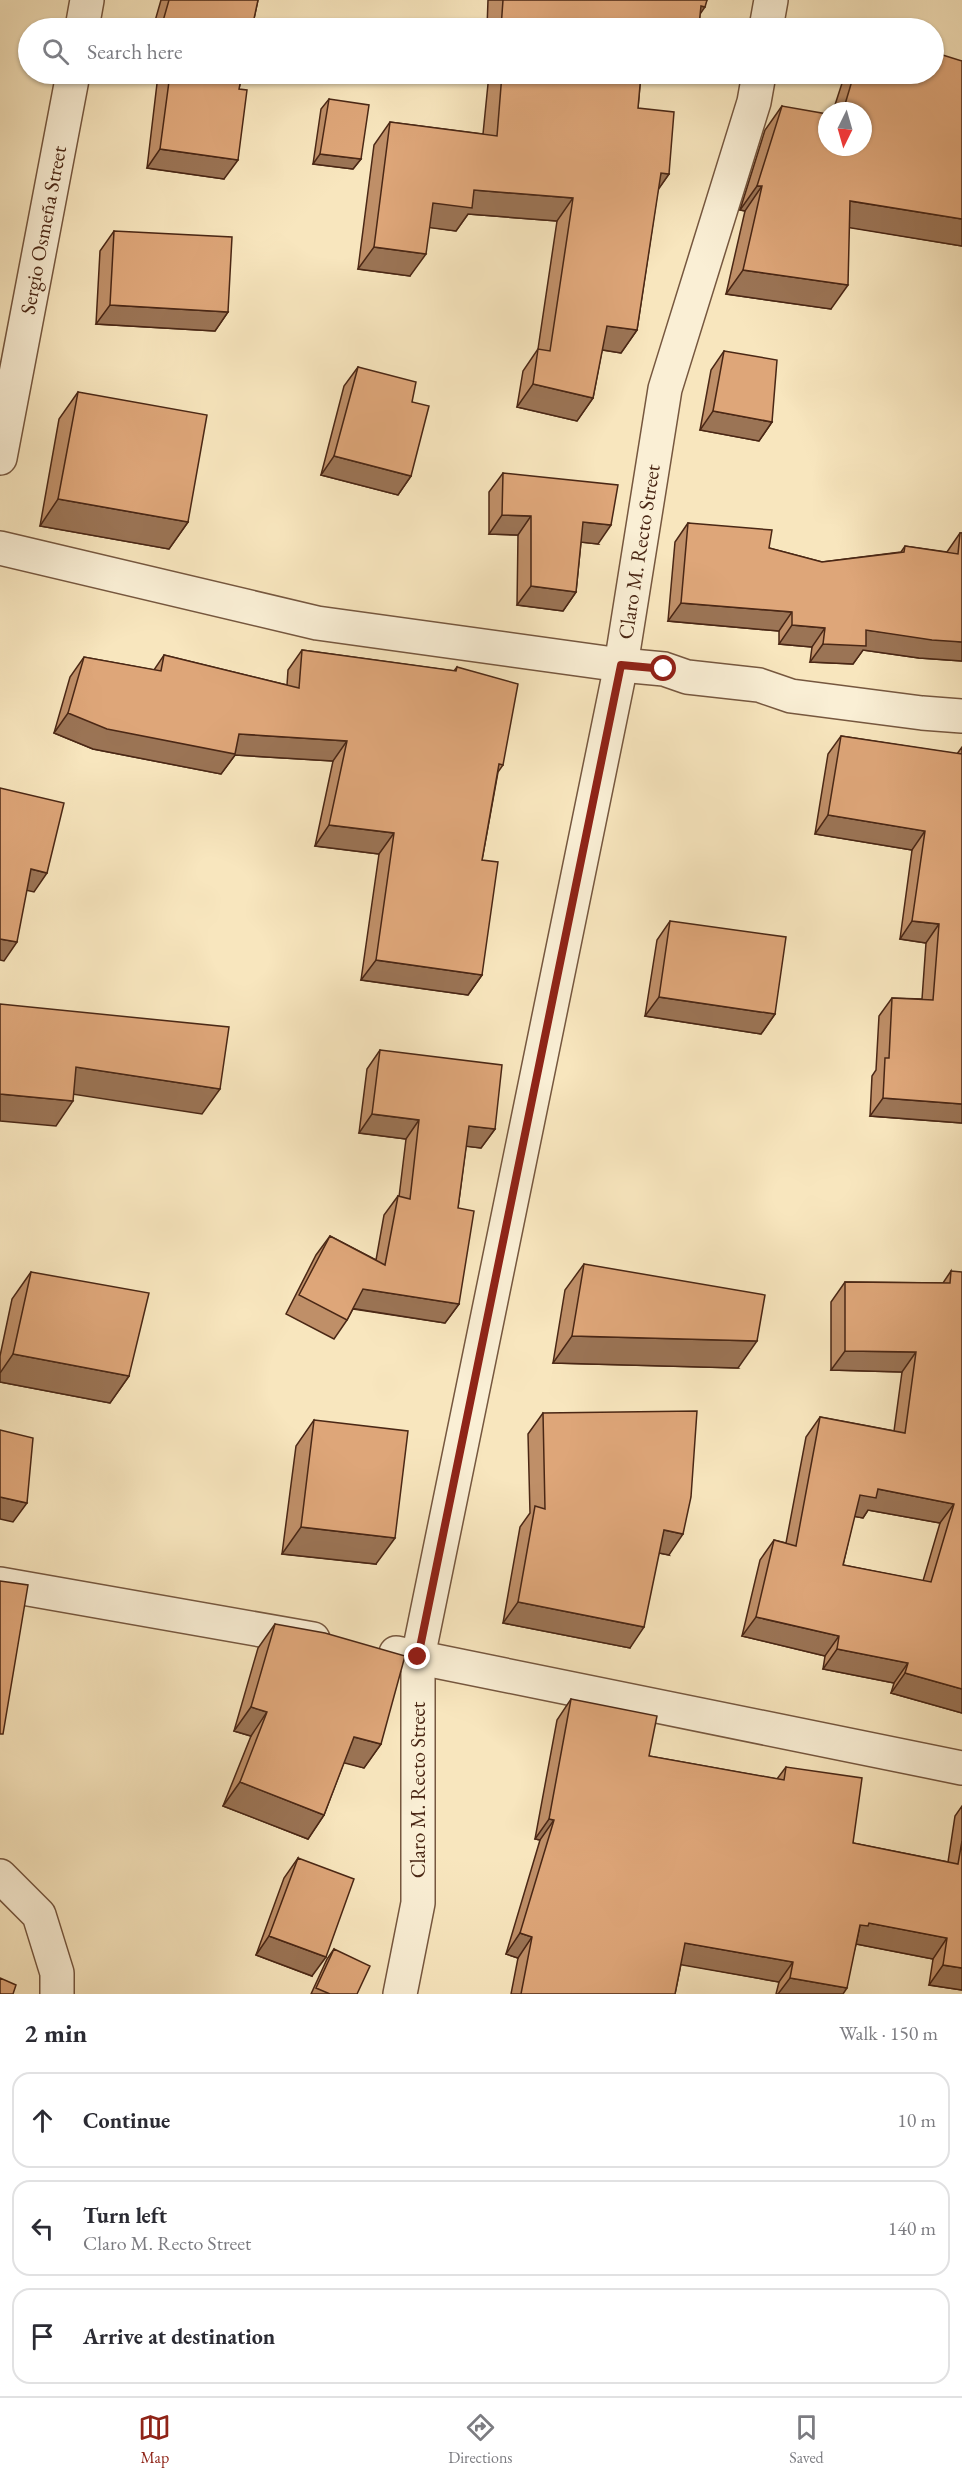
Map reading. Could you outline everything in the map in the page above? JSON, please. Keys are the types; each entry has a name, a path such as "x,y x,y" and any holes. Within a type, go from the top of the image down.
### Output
{"street":[{"path":"84,18 87,0"},
{"path":"768,18 771,0"},
{"name":"Sergio Osmeña Street","path":"0,458 71,84"},
{"name":"Claro M. Recto Street","path":"400,1994 418,1903 418,1657 621,665 665,389 754,102 757,84"},
{"path":"0,548 317,623 664,669 687,677 759,685 791,696 962,716"},
{"path":"0,1584 337,1643"},
{"path":"372,1649 962,1768"},
{"path":"0,1876 39,1915 57,1973 57,1994"}],"building":[{"path":"169,0 258,0 254,18 164,18"},
{"path":"503,0 707,0 705,7 701,6 700,18 502,18"},
{"path":"944,55 962,61 962,219 850,201 848,285 743,270 762,186 757,186 782,106 818,112 818,156 872,156 872,102 846,102 851,84 944,84"},
{"path":"169,84 240,84 239,89 247,90 238,160 160,149"},
{"path":"501,84 640,84 638,108 674,112 669,174 661,173 637,330 607,326 593,398 533,384 538,349 550,351 573,198 474,190 472,208 433,203 426,254 374,247 390,122 497,136"},
{"path":"329,99 369,105 361,159 320,154"},
{"path":"114,231 232,237 228,312 110,305"},
{"path":"724,351 777,360 772,422 713,411"},
{"path":"358,367 416,382 412,402 429,406 411,476 334,456"},
{"path":"78,392 207,415 188,522 58,499"},
{"path":"503,473 618,485 611,525 583,522 576,592 531,586 531,516 502,515"},
{"path":"688,523 772,530 769,548 822,562 904,552 905,546 958,554 960,533 962,533 962,642 866,630 866,646 823,644 825,628 792,625 792,612 681,603"},
{"path":"302,650 456,671 457,667 518,684 503,765 499,764 482,860 498,862 482,975 376,960 394,833 329,825 347,741 239,734 235,754 107,729 68,713 84,657 161,671 164,655 299,688"},
{"path":"841,736 962,754 962,1104 883,1098 885,1058 889,1058 892,998 933,1000 939,924 912,921 925,831 828,815"},
{"path":"0,788 64,803 47,873 31,869 17,942 0,939"},
{"path":"670,921 786,937 775,1014 659,997"},
{"path":"0,1004 229,1027 220,1089 76,1067 73,1101 0,1094"},
{"path":"380,1050 502,1065 495,1129 469,1126 458,1208 474,1211 459,1304 363,1289 347,1320 299,1295 330,1236 385,1265 398,1196 410,1199 419,1120 372,1114"},
{"path":"584,1264 765,1295 757,1341 572,1336"},
{"path":"951,1271 962,1272 962,1689 905,1673 908,1663 837,1649 839,1636 756,1617 774,1540 796,1546 820,1417 905,1433 916,1352 845,1351 845,1282 950,1283","holes":["878,1489 954,1504 931,1582 843,1565 860,1495 876,1498"]},
{"path":"31,1272 149,1293 129,1376 13,1354"},
{"path":"697,1411 691,1497 683,1534 664,1530 644,1627 518,1602 535,1506 545,1509 543,1413"},
{"path":"314,1420 408,1431 395,1538 301,1527"},
{"path":"0,1430 33,1438 27,1503 0,1497"},
{"path":"0,1581 28,1585 3,1734 0,1734"},
{"path":"275,1624 325,1633 405,1656 381,1744 354,1737 324,1815 240,1782 267,1712 251,1707"},
{"path":"571,1699 657,1716 649,1756 784,1780 786,1767 862,1778 853,1843 958,1864 962,1841 962,1968 943,1965 947,1938 869,1923 868,1926 860,1925 847,1988 790,1978 793,1962 685,1943 675,1994 521,1994 532,1937 520,1933 554,1820 549,1819"},
{"path":"298,1858 354,1879 326,1957 269,1936"},
{"path":"334,1949 370,1966 357,1994 330,1994 316,1988"},
{"path":"0,1978 16,1985 13,1994 0,1994"}],"route":[{"path":"418,1657 621,665 664,669"}]}
